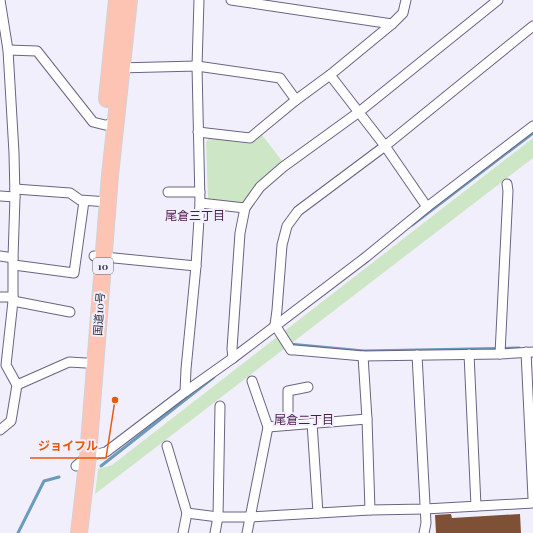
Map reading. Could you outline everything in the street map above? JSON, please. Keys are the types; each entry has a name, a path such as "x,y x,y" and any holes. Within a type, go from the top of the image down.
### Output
{"highway":[{"name":"国道10号","path":"116,0 116,68"},
{"name":"国道10号","path":"79,533 88,456 99,256 97,202 110,125 116,68 129,0"},
{"name":"国道10号","path":"69,533 86,363 99,256"}],"street":[{"path":"0,0 8,50 15,193 13,299 4,340 6,365 17,385 11,422 0,430"},
{"path":"184,392 196,266 200,203 196,66 199,0"},
{"path":"231,0 392,24"},
{"path":"198,132 250,138 392,24 403,13 406,0"},
{"path":"233,358 232,349 240,233 246,208 260,186 359,112 498,0"},
{"path":"533,26 385,146 298,211 287,226 282,245 275,325 291,350 363,356 500,354 530,352 533,498"},
{"path":"8,50 37,51 94,122 110,125"},
{"path":"116,68 196,66 280,78 296,100"},
{"path":"330,75 385,146 427,207"},
{"path":"76,466 88,456 106,452 184,392 233,358 366,257 427,207 533,126"},
{"path":"500,354 508,191 507,184"},
{"path":"168,192 200,192"},
{"path":"0,196 15,193 70,193 80,200 97,202 74,273 14,261 0,256"},
{"path":"200,203 246,208"},
{"path":"99,256 196,266"},
{"path":"0,297 70,312"},
{"path":"469,354 476,506"},
{"path":"417,355 426,523 424,533"},
{"path":"363,356 370,510"},
{"path":"17,385 69,362 86,363"},
{"path":"247,533 268,427 252,381"},
{"path":"288,425 288,391 308,386"},
{"path":"215,533 218,517 220,406"},
{"path":"268,427 367,419"},
{"path":"312,423 318,513"},
{"path":"167,446 187,513 183,533"},
{"path":"187,513 218,517 251,517 533,503"}],"green space":[{"path":"262,135 283,162 242,206 208,201 206,142 209,138 251,144"},
{"path":"533,138 533,158 95,494 98,469 112,465"}],"building":[{"path":"451,514 452,518 520,514 521,533 436,533 435,515"}],"waterway":[{"path":"412,225 533,133"},
{"path":"289,344 364,351 519,348"},
{"path":"101,466 214,377"},
{"path":"18,533 44,481 59,477"}],"place":[{"name":"ジョイフル","path":"115,400"}],"district":[{"name":"尾倉三丁目","path":"195,216"},
{"name":"尾倉二丁目","path":"304,420"}]}
